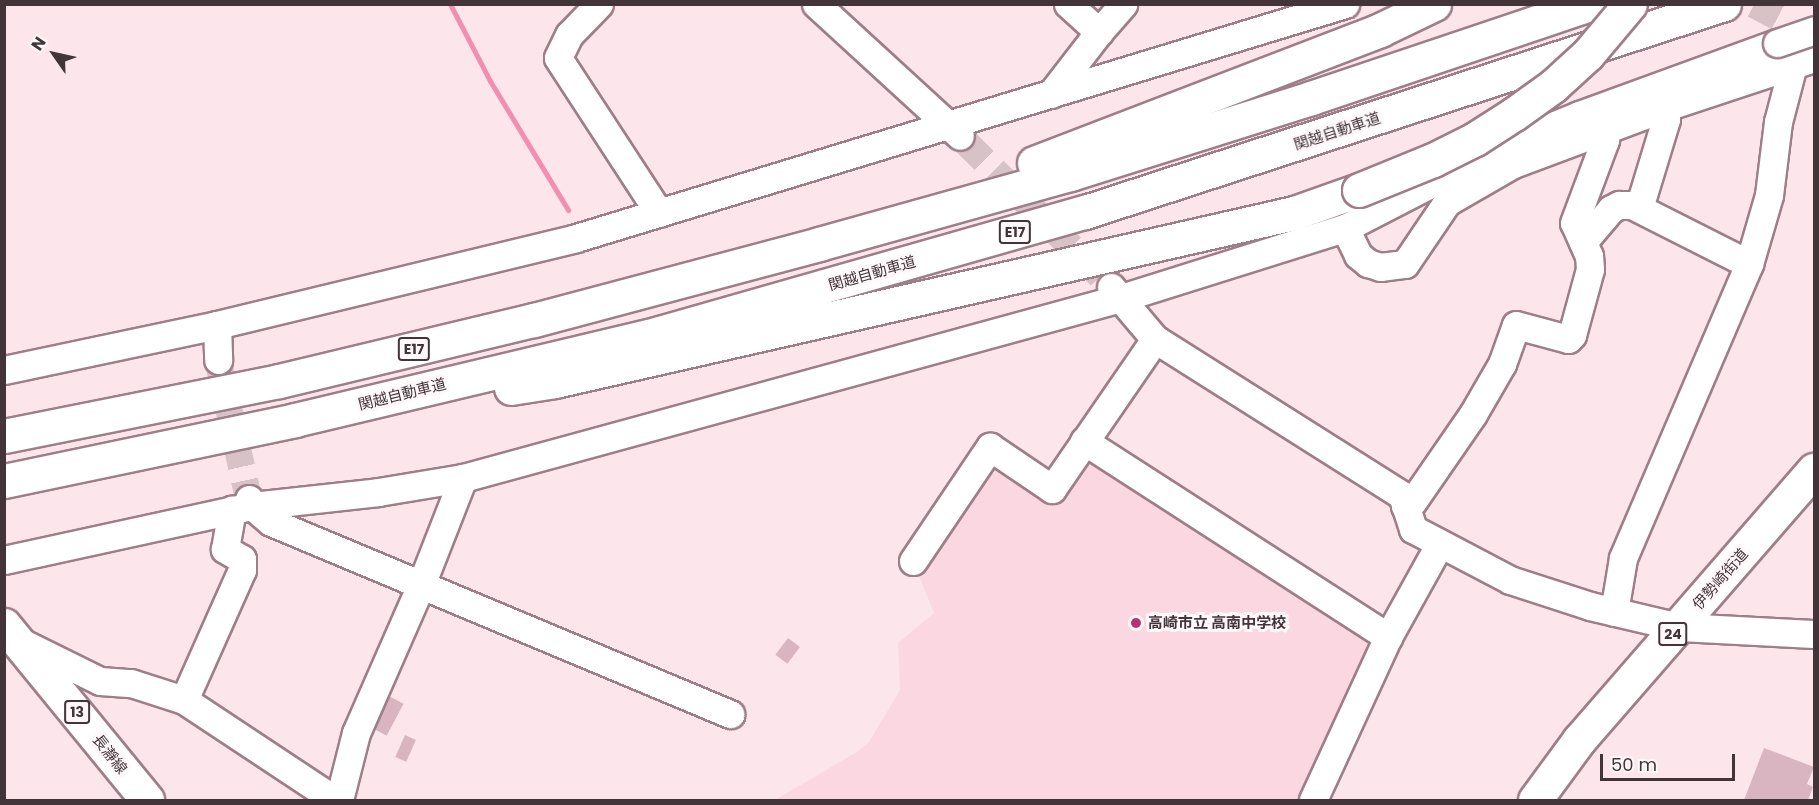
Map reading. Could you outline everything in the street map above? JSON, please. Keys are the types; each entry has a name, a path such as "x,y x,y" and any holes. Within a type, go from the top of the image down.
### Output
{"main road":[{"path":"819,244 1380,30 1434,4"},
{"name":"E17","path":"4,436 302,375 534,320 819,244 1081,170 1311,98 1590,4"},
{"path":"295,420 555,381 1294,213 1433,160 1475,139 1553,86 1588,54 1630,4"},
{"name":"関越自動車道","path":"4,481 295,420 659,333 1085,212 1724,4"},
{"name":"伊勢崎街道","path":"1535,801 1579,740 1809,483"},
{"name":"長瀞線","path":"12,633 120,765 137,797"}],"street":[{"path":"599,4 570,36 558,58 659,213"},
{"path":"816,4 957,134"},
{"path":"1068,4 1099,32"},
{"path":"1051,94 1123,4"},
{"path":"4,370 217,325 576,238 659,213 957,134 1051,94 1311,10 1345,4"},
{"path":"4,560 244,504 378,492 463,478 1115,291 1345,228 1508,144 1783,33 1815,30"},
{"path":"1783,33 1815,35"},
{"path":"1345,228 1358,255 1368,263 1380,267 1405,264 1447,202 1513,164 1666,106 1725,90 1804,62"},
{"path":"1614,612 1623,558 1749,264 1769,195 1778,122 1804,62"},
{"path":"1639,208 1666,119 1666,106"},
{"path":"1405,506 1413,501 1489,387 1502,364 1516,325 1568,339 1572,335 1590,269 1583,242 1574,223 1605,140 1602,131"},
{"path":"1583,242 1611,209 1619,205 1639,208 1749,264"},
{"path":"1115,291 1155,339 1402,495 1413,529 1439,545 1510,580 1614,612 1679,627 1815,634"},
{"path":"217,325 218,360"},
{"path":"913,561 990,447 1052,489 1155,339"},
{"path":"1084,441 1388,637"},
{"path":"12,633 100,681 131,683 184,700 337,801 356,733 421,585 463,478"},
{"path":"244,504 271,522 730,714"},
{"path":"184,700 242,570 242,559 225,549 244,504"},
{"path":"1313,801 1388,637 1439,545"}],"shaded area":[{"name":"高崎市立 高南中学校","path":"1095,455 1368,634 1371,651 1300,800 775,800 857,752 869,742 900,690 898,643 934,613 916,569 987,460 1053,498 1083,457"}],"building":[{"path":"788,638 800,647 787,664 775,655"},
{"path":"385,694 404,704 387,736 368,726"},
{"path":"405,735 416,740 406,762 395,757"},
{"path":"1764,748 1814,767 1807,784 1813,787 1808,800 1744,800"}],"waterway":[{"path":"450,4 490,81 568,210"}],"tunnel":[{"path":"1754,4 1789,23"},
{"path":"965,141 1109,284"},
{"path":"218,360 248,495"}],"place":[{"name":"高崎市立 高南中学校","path":"1136,623"}]}
